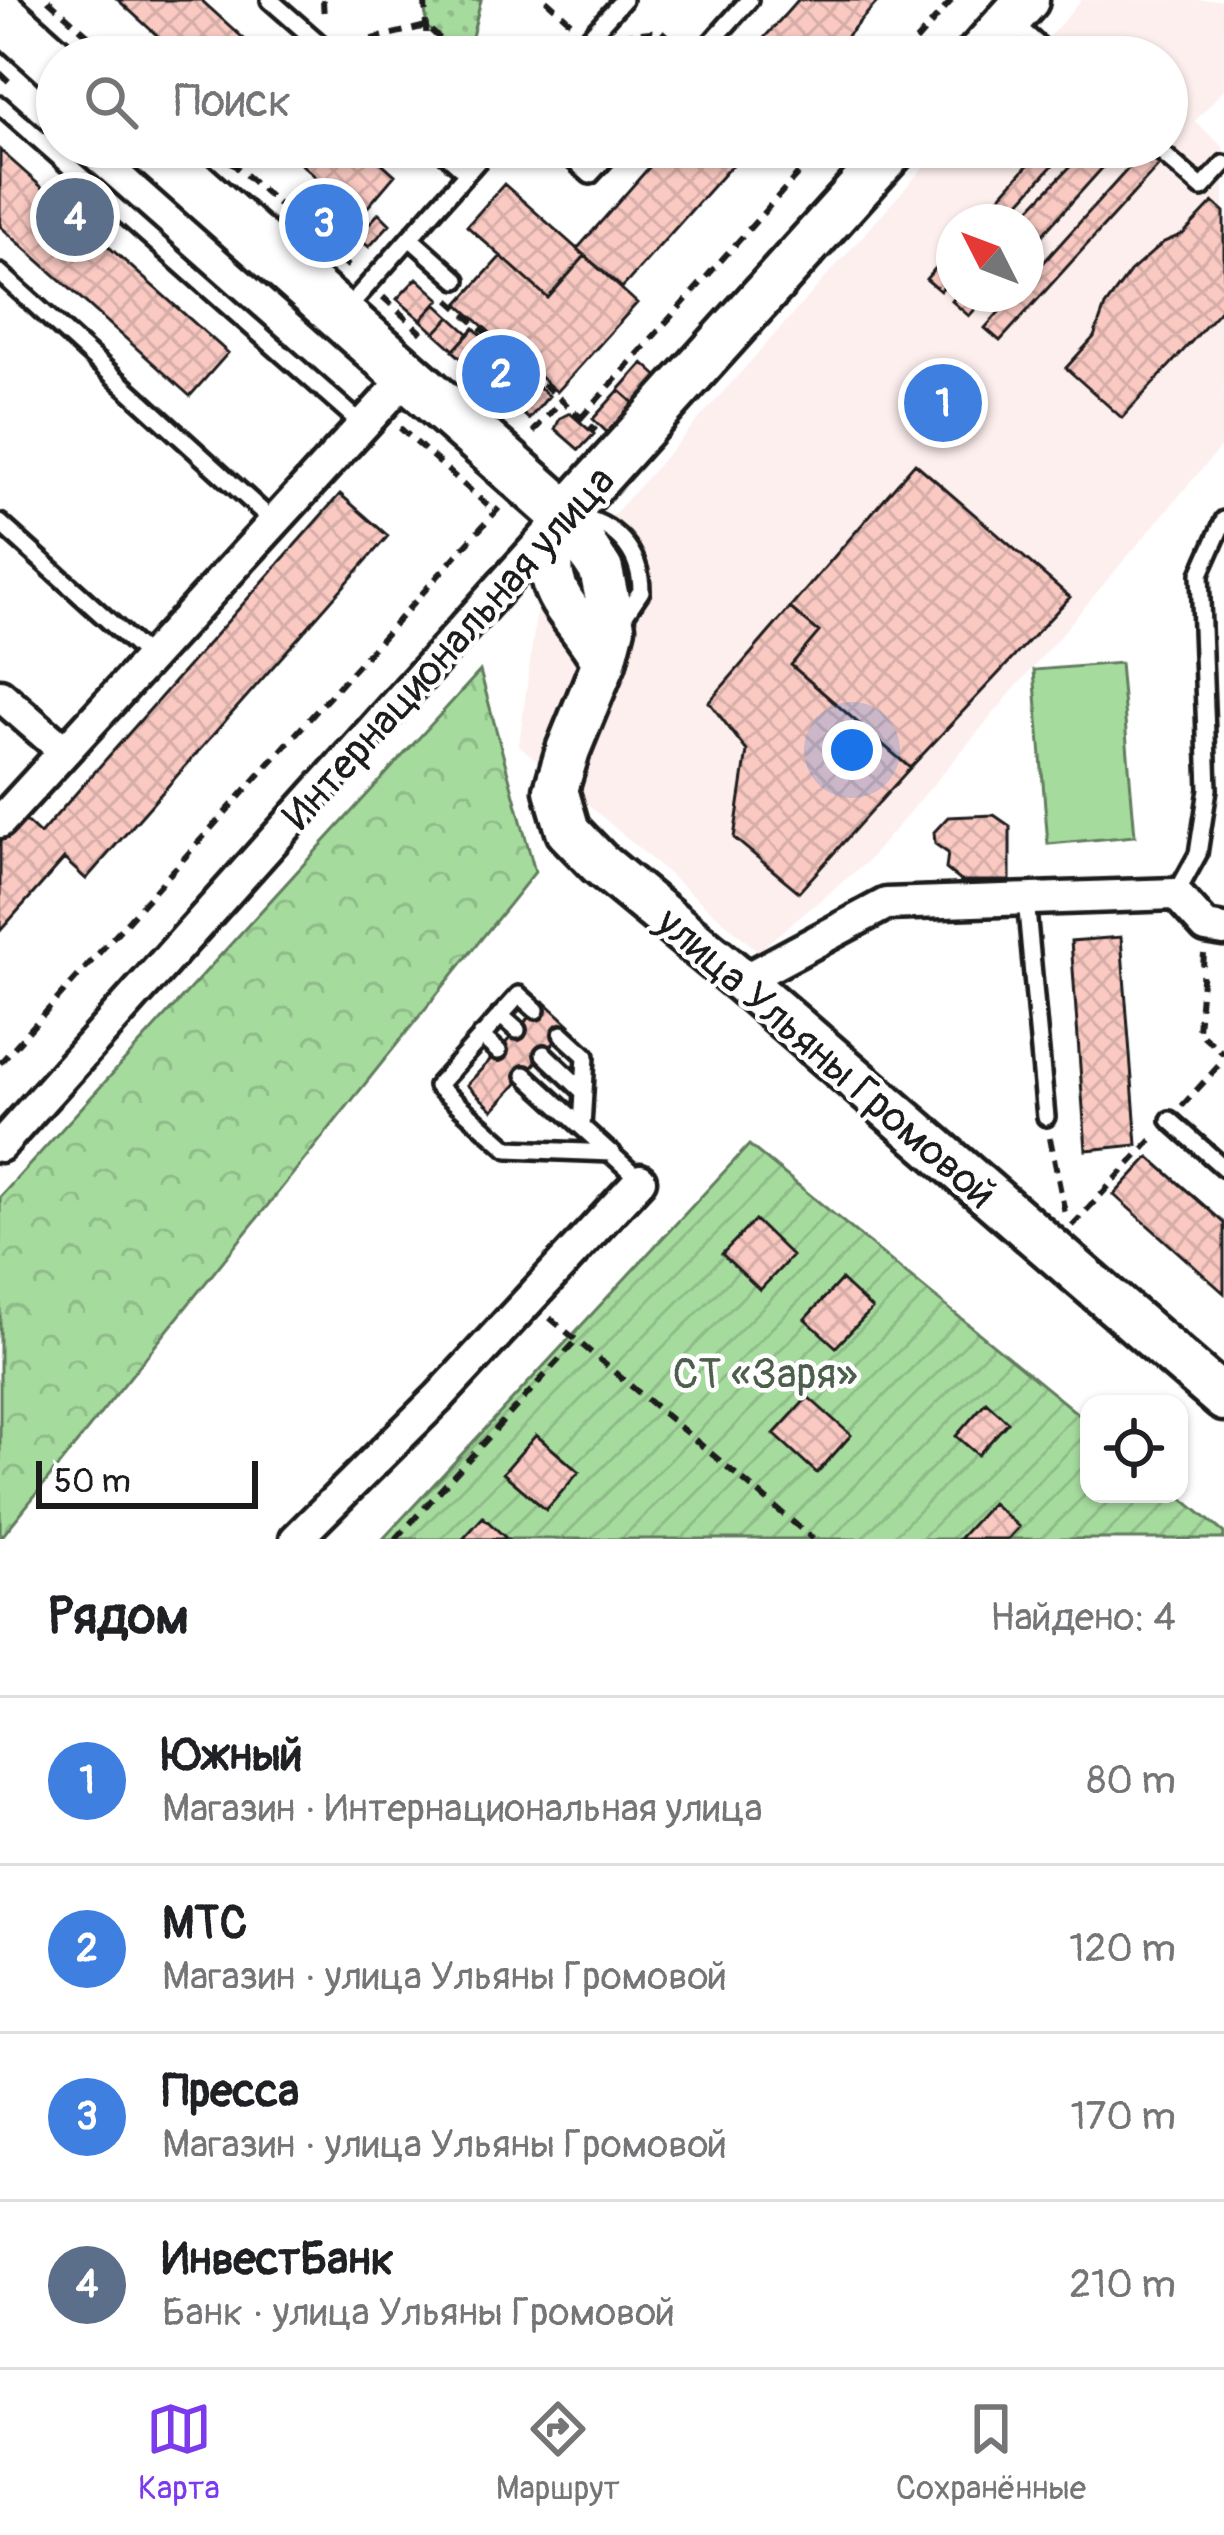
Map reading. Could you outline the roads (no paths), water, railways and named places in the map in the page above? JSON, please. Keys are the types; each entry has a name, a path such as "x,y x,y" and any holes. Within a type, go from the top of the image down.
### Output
{"main road":[{"path":"995,36 1019,10"},
{"path":"0,14 36,46"},
{"name":"улица Ульяны Громовой","path":"178,168 355,299 421,360 532,446 565,515 601,570 600,638 556,790 568,830 599,863 1224,1399"},
{"name":"Интернациональная улица","path":"565,515 877,168"}],"street":[{"path":"0,822 421,360"},
{"name":"Интернациональная улица","path":"0,1146 565,515"},
{"path":"0,694 63,750"},
{"path":"742,981 886,904 1176,894 1215,928"},
{"path":"296,1539 439,1397 640,1180"}],"lane":[{"path":"270,0 311,36"},
{"path":"591,36 623,0"},
{"path":"710,36 749,0"},
{"path":"1019,10 1037,36"},
{"path":"0,104 36,136"},
{"path":"1179,168 1202,188 1224,164"},
{"path":"72,168 363,425"},
{"path":"462,168 467,172"},
{"path":"355,299 471,168"},
{"path":"410,238 457,280"},
{"path":"0,272 275,523"},
{"path":"1176,894 1198,854 1208,789 1200,574 1224,520"},
{"path":"0,523 151,659"},
{"path":"1026,899 1046,1117"},
{"path":"536,1010 518,995 437,1086 508,1149 612,1153"},
{"path":"500,1015 518,1030"},
{"path":"562,1034 586,1056 582,1127"},
{"path":"481,1036 498,1052"},
{"path":"544,1054 583,1091"},
{"path":"525,1075 640,1180"},
{"path":"1170,1120 1224,1168"}],"place":[{"name":"ИнвестБанк","path":"75,217"},
{"name":"Пресса","path":"324,223"},
{"name":"МТС","path":"501,374"},
{"name":"Южный","path":"943,403"}],"park label":[{"name":"СТ «Заря»","path":"765,1373"}]}
